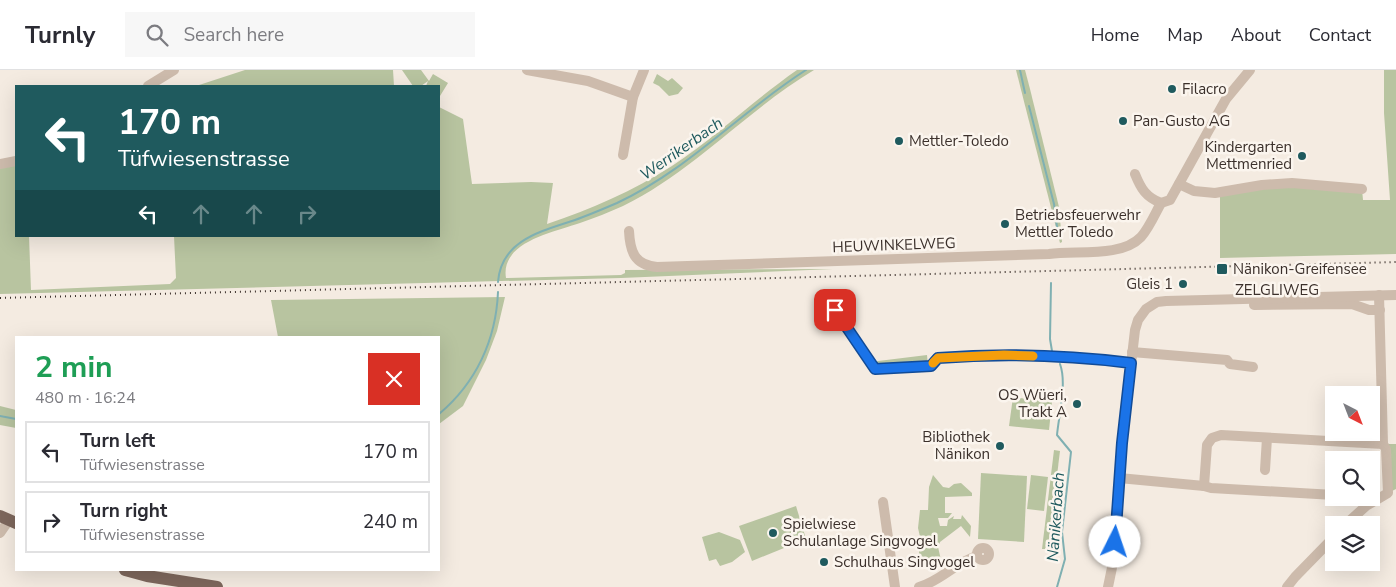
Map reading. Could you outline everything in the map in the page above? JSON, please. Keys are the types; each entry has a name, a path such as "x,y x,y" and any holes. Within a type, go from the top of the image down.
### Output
{"main road":[{"path":"129,571 147,576 217,587"}],"street":[{"path":"150,85 174,70"},
{"path":"527,70 588,81 633,97"},
{"path":"623,156 633,97 644,70"},
{"path":"1135,174 1144,192 1153,200 1161,203 1170,200 1226,99 1250,70"},
{"path":"0,164 15,161"},
{"path":"1179,184 1194,191 1215,193 1262,185 1292,183 1362,189"},
{"name":"HEUWINKELWEG","path":"630,231 630,246 636,258 645,264 657,267 1049,254 1112,250 1132,244 1142,235 1161,203"},
{"path":"1380,295 1383,444 1386,449 1388,493 1380,496"},
{"path":"1108,587 1114,558 1132,352 1136,326 1146,309 1157,302 1176,300 1396,295"},
{"name":"ZELGLIWEG","path":"1176,300 1179,304 1190,306 1352,304 1369,310 1380,310"},
{"path":"835,310 875,369 931,366 938,358 1004,355 1067,357 1131,363"},
{"path":"1132,352 1227,360 1230,364 1253,367"},
{"path":"1204,486 1207,445 1212,438 1221,435 1383,444"},
{"path":"1265,470 1267,438"},
{"path":"1120,478 1211,488 1325,494"},
{"path":"883,502 895,587"},
{"path":"1354,516 1364,506"},
{"path":"1287,587 1325,545"},
{"path":"919,587 937,580 966,560 977,556"}],"green space":[{"path":"245,70 393,70 394,85 199,85"},
{"path":"402,70 421,70 429,81 433,74 448,83 440,96 440,85 426,85 428,81 422,85 412,85"},
{"path":"797,70 814,70 766,103 697,158 649,192 623,206 531,240 520,247 511,255 506,266 506,278 621,275 625,273 625,270 833,269 621,278 0,294 0,164 15,161 15,237 29,237 31,290 170,284 176,278 174,237 440,237 440,108 463,119 472,184 553,183 547,224 611,199 642,184 672,166 704,143"},
{"path":"1016,70 1025,70 1030,89 1059,207 1062,242 1060,243"},
{"path":"1384,70 1396,70 1396,254 1220,258 1220,193 1262,185 1362,189 1363,200 1390,200 1384,113"},
{"path":"657,74 668,81 672,78 683,88 678,94 669,96 653,83"},
{"path":"505,297 497,331 486,360 463,406 440,423 440,336 278,336 271,300"},
{"path":"927,355 928,366 875,369 870,362"},
{"path":"1013,397 1052,402 1049,430 1009,426"},
{"path":"0,406 15,410 15,428 0,425"},
{"path":"1383,444 1396,444 1396,489 1388,493"},
{"path":"1054,450 1060,451 1048,549 1042,549"},
{"path":"981,473 1027,476 1024,542 978,539"},
{"path":"933,475 943,487 949,488 954,484 961,483 972,493 972,496 945,497 945,513 952,513 948,518 938,518 940,526 947,526 948,520 954,516 953,519 961,519 962,515 971,526 970,537 961,526 940,542 938,547 941,560 919,562 921,541 918,528 920,510 928,510 929,487"},
{"path":"1031,475 1048,477 1044,511 1027,509"},
{"path":"1058,480 1064,481 1056,540 1053,540"},
{"name":"Spielwiese Schulanlage Singvogel","path":"796,506 806,539 752,561 739,526"},
{"path":"719,532 740,540 745,552 732,562 720,566 716,559 709,561 702,537"}],"waterway":[{"name":"Werrikerbach","path":"498,282 501,268 507,256 525,239 617,203 643,190 691,157 782,86 806,70"},
{"name":"Nänikerbach","path":"1020,70 1025,93"},
{"name":"Nänikerbach","path":"1029,106 1054,204 1057,227"},
{"name":"Nänikerbach","path":"1051,283 1050,339 1052,351"},
{"name":"Werrikerbach","path":"440,413 464,389 482,359 493,327 498,292"},
{"name":"Nänikerbach","path":"1057,587 1065,559 1062,532 1071,452 1057,435 1063,389 1060,364"},
{"name":"Werrikerbach","path":"0,416 15,419"}],"railway":[{"path":"0,298 1396,262"}],"slow traffic":[{"path":"933,363 938,358 1004,355 1033,356"}],"place":[{"name":"Filacro","path":"1172,89"},
{"name":"Pan-Gusto AG","path":"1123,121"},
{"name":"Mettler-Toledo","path":"899,141"},
{"name":"Kindergarten Mettmenried","path":"1302,156"},
{"name":"Betriebsfeuerwehr Mettler Toledo","path":"1005,224"},
{"name":"Nänikon-Greifensee","path":"1222,269"},
{"name":"Gleis 1","path":"1183,284"},
{"name":"OS Wüeri, Trakt A","path":"1077,404"},
{"name":"Bibliothek Nänikon","path":"1000,446"},
{"name":"Spielwiese Schulanlage Singvogel","path":"773,533"},
{"name":"Schulhaus Singvogel","path":"824,562"}],"route":[{"path":"835,310 875,369 931,366 938,358 1004,355 1067,357 1131,363 1122,443 1115,542"}]}
